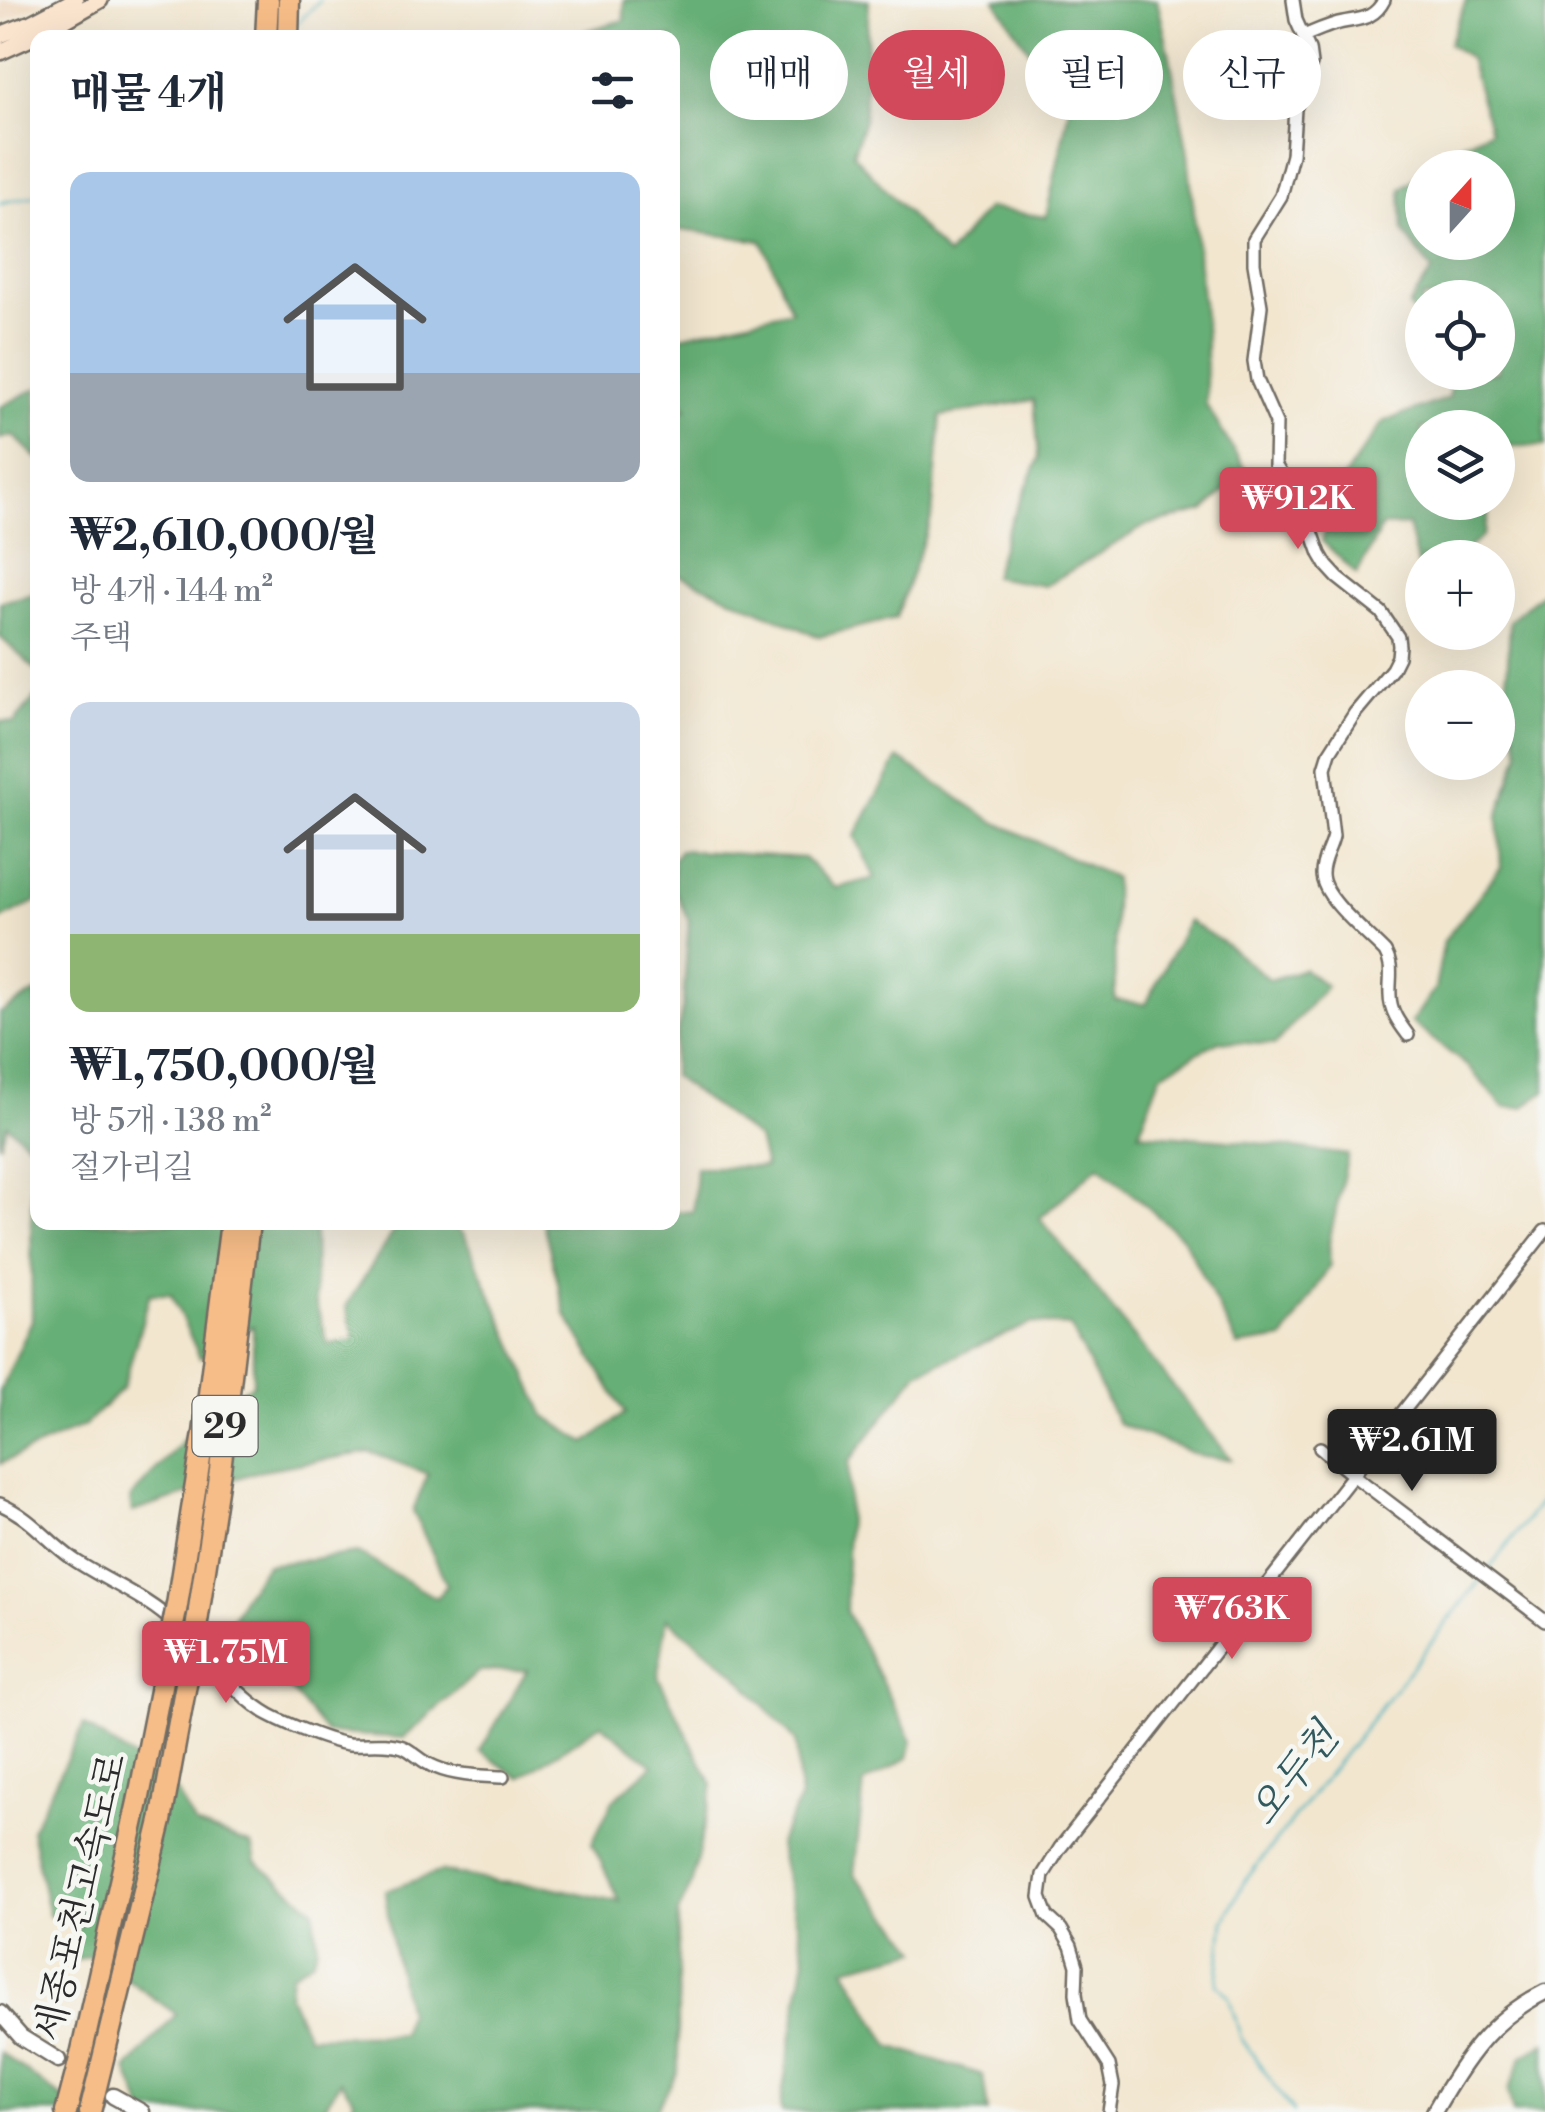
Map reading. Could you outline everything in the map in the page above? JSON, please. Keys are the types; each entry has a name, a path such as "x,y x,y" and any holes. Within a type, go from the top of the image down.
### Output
{"highway":[{"path":"266,30 268,0"},
{"path":"288,30 289,0"},
{"name":"세종포천고속도로","path":"66,2112 138,1802 177,1605 229,1230"},
{"name":"세종포천고속도로","path":"90,2112 160,1821 196,1629 220,1470 248,1230"}],"main road":[{"path":"0,35 75,0"},
{"path":"47,30 100,0"},
{"path":"0,52 30,38"}],"street":[{"path":"1293,0 1301,30"},
{"path":"1320,30 1365,20 1379,10 1384,0"},
{"path":"1294,120 1282,196 1254,239 1252,250 1261,306 1254,362 1262,394 1276,423 1275,466 1305,512 1320,554 1338,578 1381,612 1398,637 1398,657 1392,669 1355,713 1330,752 1325,768 1332,836 1323,859 1322,883 1390,960 1393,1011 1408,1035"},
{"path":"1109,2112 1113,2085 1109,2065 1080,2020 1077,1966 1061,1928 1046,1916 1040,1897 1043,1875 1060,1848 1545,1231"},
{"path":"1320,1448 1545,1622"},
{"path":"0,1504 31,1521 87,1568 155,1608 268,1714 344,1744 395,1745 433,1767 474,1776 503,1777"},
{"path":"1434,2112 1455,2075 1491,2028 1545,1992"},
{"path":"0,2013 21,2036 58,2060"},
{"path":"113,2096 142,2112"}],"shaded area":[{"path":"0,0 46,0 0,23"}],"green space":[{"path":"624,0 869,0 864,120 853,154 947,256 987,208 1046,217 1067,120 1163,120 1163,30 1025,30 1025,44 995,0 1157,0 1188,154 1206,337 1206,405 1246,471 1204,511 1147,525 1045,586 993,577 1007,530 1039,459 1034,400 941,416 932,516 896,618 819,637 680,575 680,410 687,409 680,398 680,336 791,310 762,241 680,230 680,30 589,30 624,20"},
{"path":"1466,0 1545,0 1545,446 1515,446 1515,410 1416,410 1448,398 1450,390 1515,390 1515,280 1426,280 1432,271 1424,260 1515,260 1515,150 1450,150 1490,131 1469,58 1449,44"},
{"path":"1405,186 1405,234 1403,231 1401,189"},
{"path":"30,392 30,451 13,435 0,439 0,407"},
{"path":"1405,414 1405,520 1487,520 1478,540 1412,540 1408,525 1382,526 1357,575 1322,541 1343,478 1383,422"},
{"path":"1545,590 1545,1091 1524,1107 1504,1107 1467,1066 1411,1022 1435,989 1444,941 1501,867 1498,816 1510,780 1515,780 1520,752 1515,734 1515,670 1508,670 1509,650 1515,650 1515,616"},
{"path":"30,595 30,664 0,637 0,602"},
{"path":"30,704 30,905 0,920 0,721 14,723"},
{"path":"898,758 993,821 1114,878 1115,1000 1146,1004 1188,921 1221,941 1270,980 1304,969 1326,986 1275,1045 1219,1041 1161,1074 1139,1133 1348,1155 1329,1242 1330,1266 1284,1339 1238,1346 1183,1238 1099,1165 1040,1218 1231,1459 1203,1457 1118,1424 1070,1326 1032,1323 918,1372 849,1462 846,1611 912,1741 908,1758 864,1783 854,1874 919,1950 845,1968 890,2046 983,2075 988,2112 782,2112 805,1957 778,1844 800,1799 796,1741 736,1674 667,1618 658,1676 713,1786 692,1882 678,1913 678,2071 655,2112 350,2112 354,2099 340,2081 322,2112 144,2112 127,2069 176,2014 123,1976 106,1952 74,1960 68,1952 80,1925 49,1916 31,1830 84,1725 173,1785 195,1825 252,1845 256,1862 314,1909 317,1947 312,1961 291,1974 289,1995 307,2036 402,2034 407,2011 385,1891 442,1871 547,1886 620,1902 592,1843 613,1800 653,1765 601,1724 520,1778 480,1751 527,1670 479,1671 404,1738 326,1733 277,1673 219,1649 242,1598 266,1565 358,1553 436,1598 447,1585 413,1511 428,1474 370,1452 262,1470 132,1512 130,1499 214,1405 253,1385 253,1326 200,1358 171,1294 150,1294 123,1388 85,1425 0,1464 0,1392 32,1320 31,1230 314,1230 315,1301 328,1344 355,1339 346,1306 395,1230 459,1230 464,1234 545,1416 586,1443 625,1413 566,1315 545,1230 680,1230 680,1211 693,1212 696,1167 765,1167 758,1139 680,1081 680,1020 689,921 680,902 680,850 804,858 836,888 875,878 855,836"},
{"path":"30,996 30,1145 7,1125 0,1145 0,1013"},
{"path":"1545,2043 1545,2112 1513,2112 1508,2091 1523,2056"},
{"path":"0,2052 81,2112 0,2112"}],"waterway":[{"path":"297,24 320,0"},
{"path":"0,203 30,197"},
{"name":"오두천","path":"1488,1570 1545,1496"},
{"name":"오두천","path":"1293,2112 1241,2038 1229,1997 1217,1984 1224,1921 1244,1882 1480,1580"}]}
